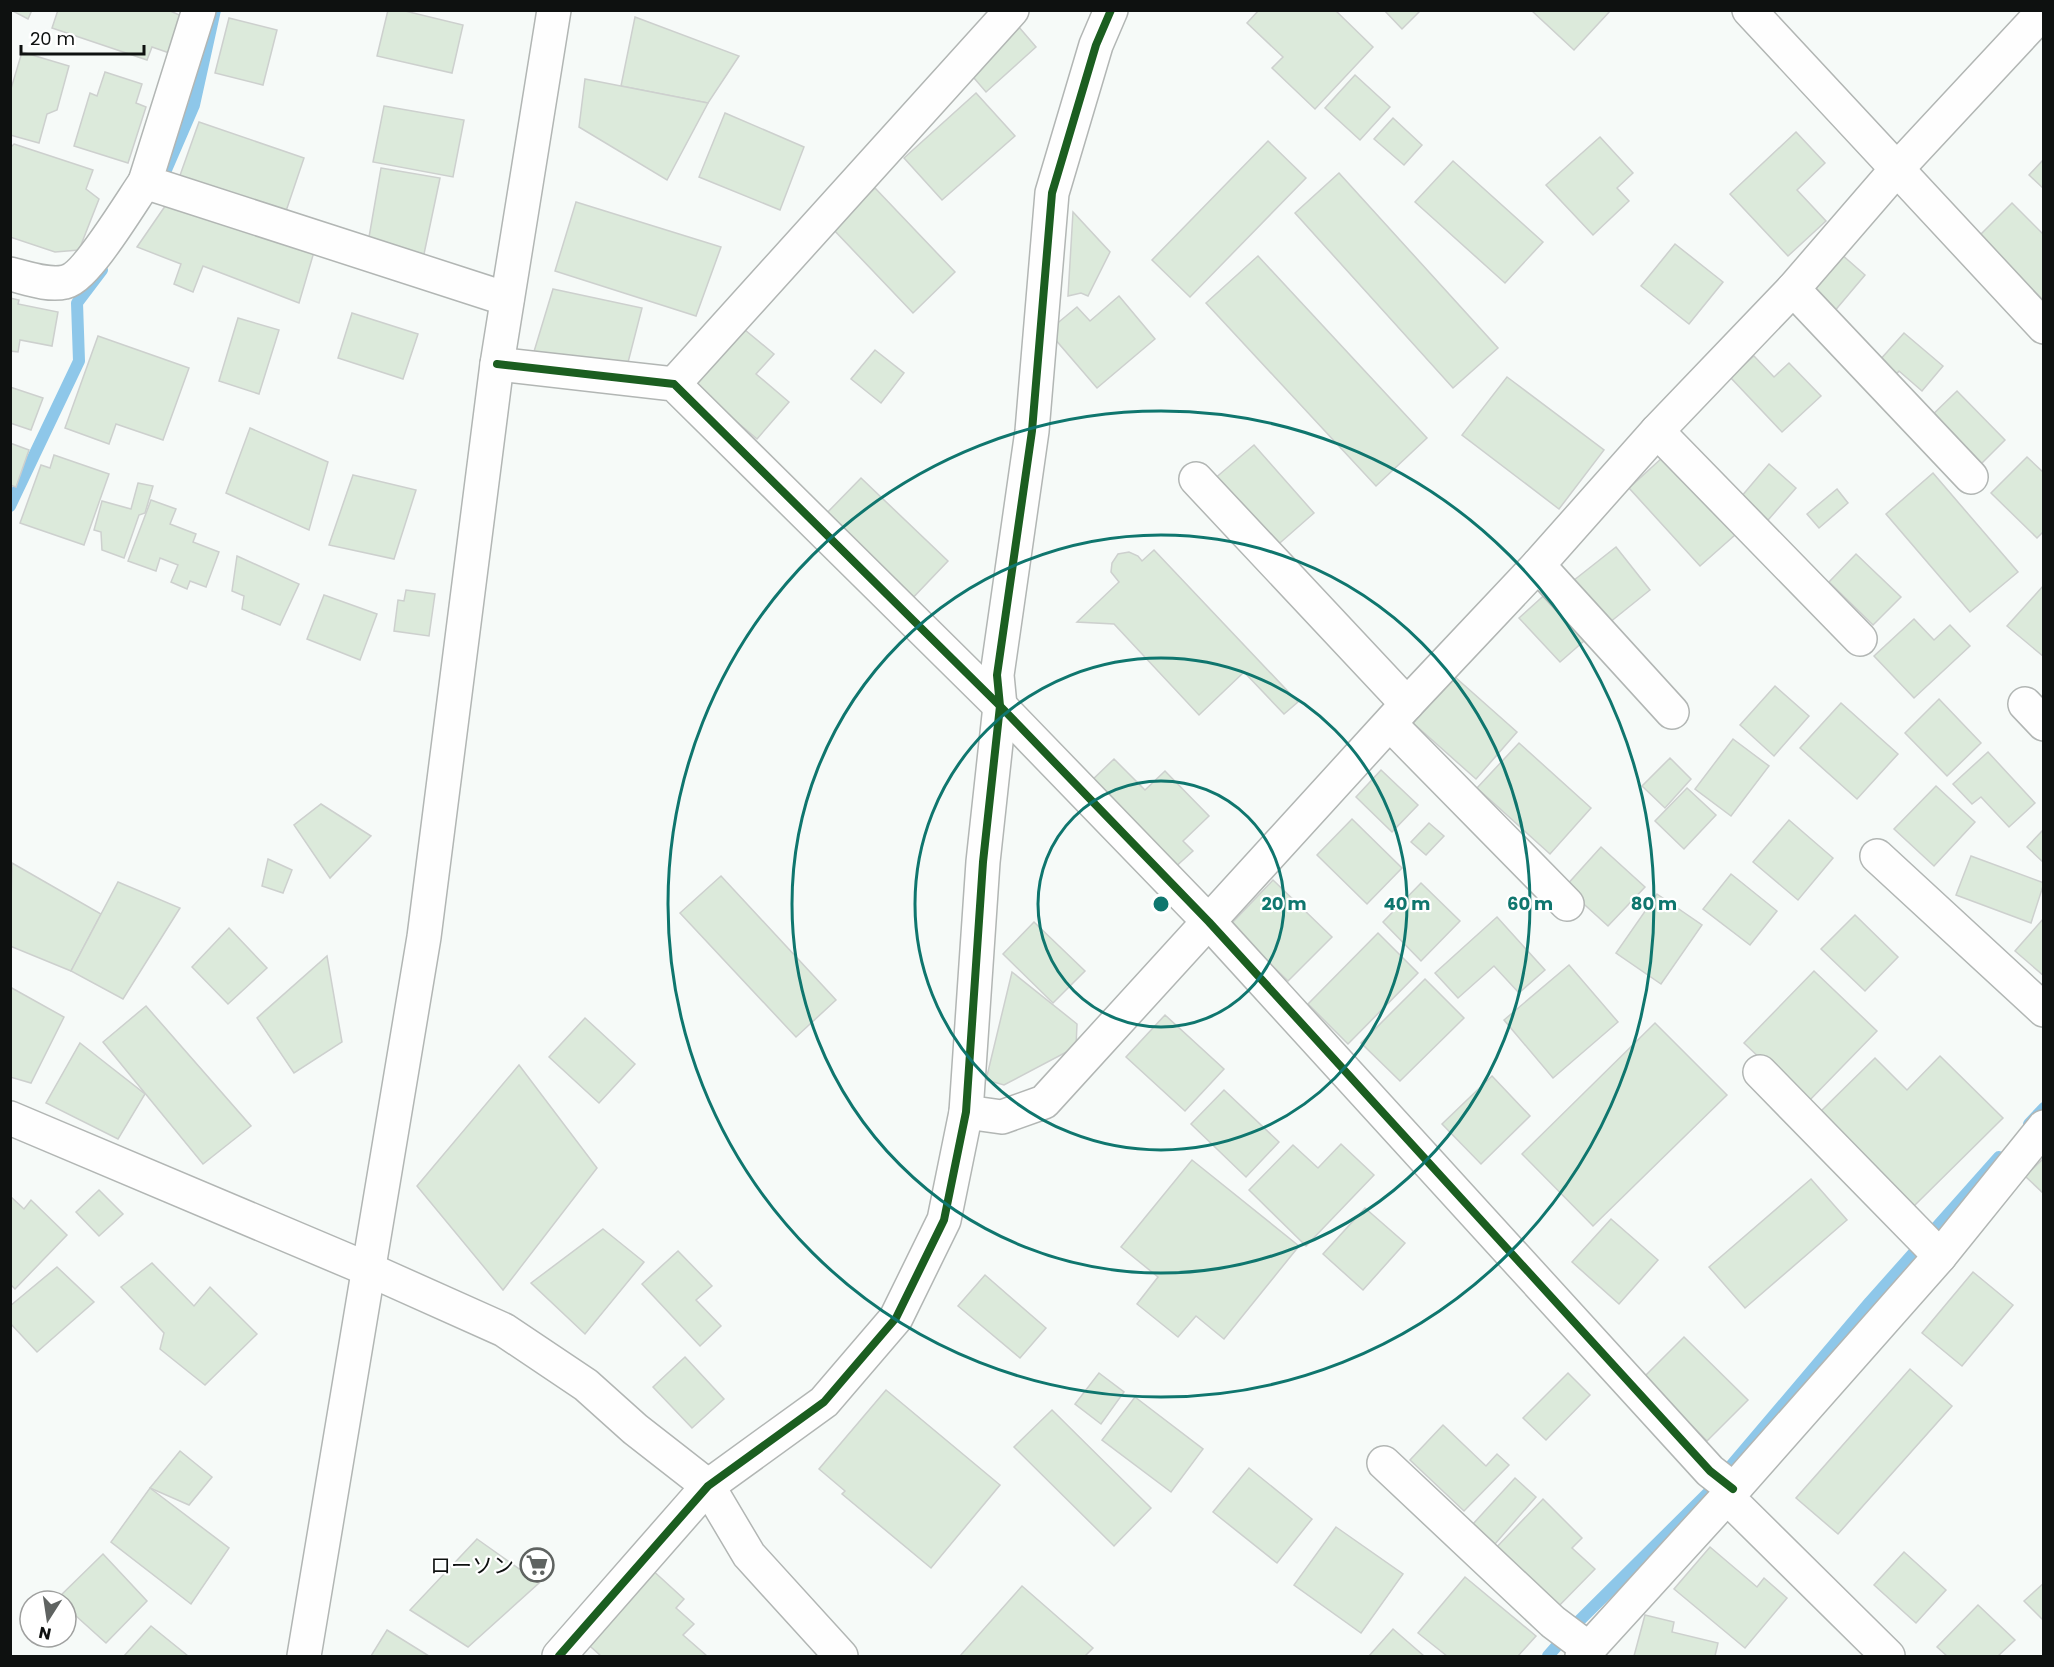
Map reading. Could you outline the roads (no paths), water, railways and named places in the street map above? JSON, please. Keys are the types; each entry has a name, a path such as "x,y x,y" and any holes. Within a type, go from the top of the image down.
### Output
{"street":[{"path":"10,274 44,282 66,282 83,271 155,185 199,10"},
{"path":"304,1656 424,937 497,364 554,10"},
{"path":"674,384 1012,10"},
{"path":"559,1656 708,1486 824,1402 896,1318 944,1220 966,1112 982,862 1000,706 997,675 1032,431 1052,193 1096,45 1111,10"},
{"path":"1749,10 1895,171 2043,327"},
{"path":"966,1112 1002,1117 1044,1102 1538,565 1657,431 1793,289 1895,171 2043,12"},
{"path":"155,185 507,299"},
{"path":"1793,289 1971,477"},
{"path":"497,364 674,384 1000,706 1209,922 1723,1486 1888,1656"},
{"path":"1657,431 1860,639"},
{"path":"1196,479 1567,904"},
{"path":"1538,565 1672,712"},
{"path":"1877,856 2043,1010"},
{"path":"1760,1072 1939,1255"},
{"path":"10,1118 370,1270 504,1330 586,1385 635,1429 708,1486 749,1555 841,1656"},
{"path":"1384,1463 1575,1642 1939,1255 2043,1126"}],"waterway":[{"path":"159,186 194,105 215,10"},
{"path":"10,506 79,361 77,303 102,270"},
{"path":"2029,1124 2044,1108"},
{"path":"1548,1656 1576,1624 1708,1493 1870,1302 1999,1157"}],"place":[{"name":"ローソン","path":"537,1565"}]}
